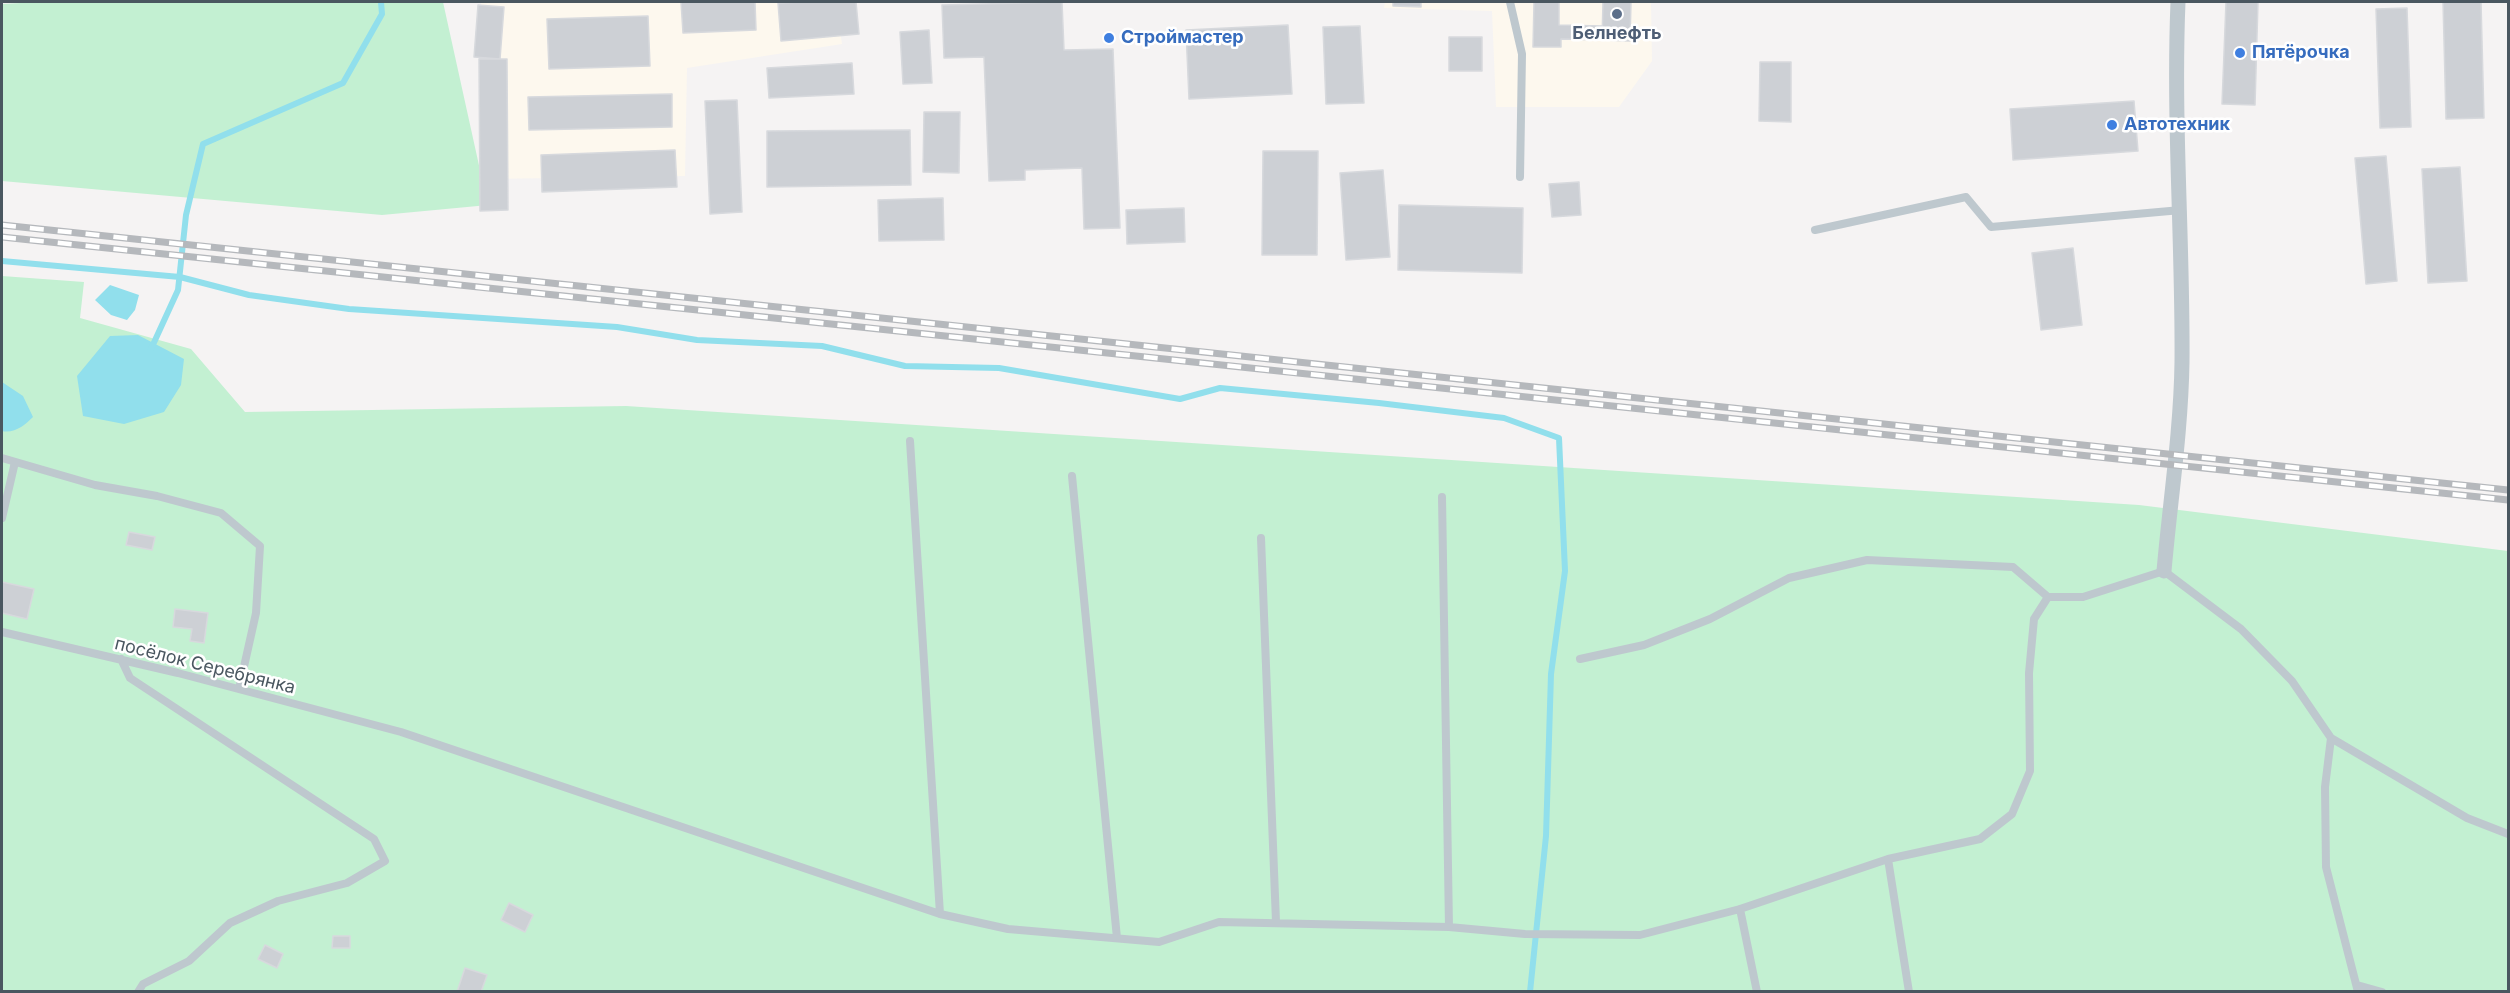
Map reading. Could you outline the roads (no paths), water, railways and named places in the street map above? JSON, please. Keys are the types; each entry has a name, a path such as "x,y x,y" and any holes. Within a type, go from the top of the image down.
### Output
{"street":[{"path":"2164,571 2182,365 2181,210 2175,76 2178,2"}],"lane":[{"path":"1510,2 1522,54 1520,177"},
{"path":"1815,230 1966,197 1991,226 2181,210"},
{"path":"910,441 940,914"},
{"path":"2,458 95,485 157,496 221,513 260,546 255,613 239,689"},
{"path":"2,518 15,462"},
{"path":"1072,476 1117,938"},
{"path":"1442,497 1449,927"},
{"path":"1261,538 1276,921"},
{"path":"1580,659 1644,645 1710,619 1789,578 1867,560 2013,567 2049,597 2083,597 2164,571 2241,629 2292,681 2331,738 2467,818 2508,834"},
{"name":"посёлок Серебрянка","path":"2,632 121,659 401,732 940,914 1008,929 1159,942 1219,922 1276,921 1449,927 1525,934 1640,935 1740,909 1888,859 1980,838 2012,814 2030,771 2029,673 2034,619 2049,597"},
{"path":"121,659 130,678 374,839 385,861 347,883 278,901 230,923 189,961 143,984 138,992"},
{"path":"2331,738 2325,787 2326,867 2357,988 2382,992"},
{"path":"1888,859 1909,992"},
{"path":"1740,909 1757,992"}],"water":[{"path":"110,285 139,295 135,310 127,320 111,315 95,300"},
{"path":"138,335 184,359 181,385 164,412 124,424 83,416 77,376 110,336"},
{"path":"2,382 23,396 33,417 23,426 6,432 2,431"}],"waterway":[{"path":"151,349 178,290 186,215 203,144 343,83 382,14 381,2"},
{"path":"2,261 180,277 249,295 349,309 617,327 697,340 822,346 905,366 999,368 1180,399 1220,388 1379,403 1504,418 1559,438 1565,571 1551,674 1546,836 1530,992"}],"railway":[{"path":"2,225 2508,490"},
{"path":"2,237 2508,500"}],"place":[{"name":"Белнефть","path":"1617,14"},
{"name":"Строймастер","path":"1109,38"},
{"name":"Пятёрочка","path":"2240,53"},
{"name":"Автотехник","path":"2112,125"}]}
